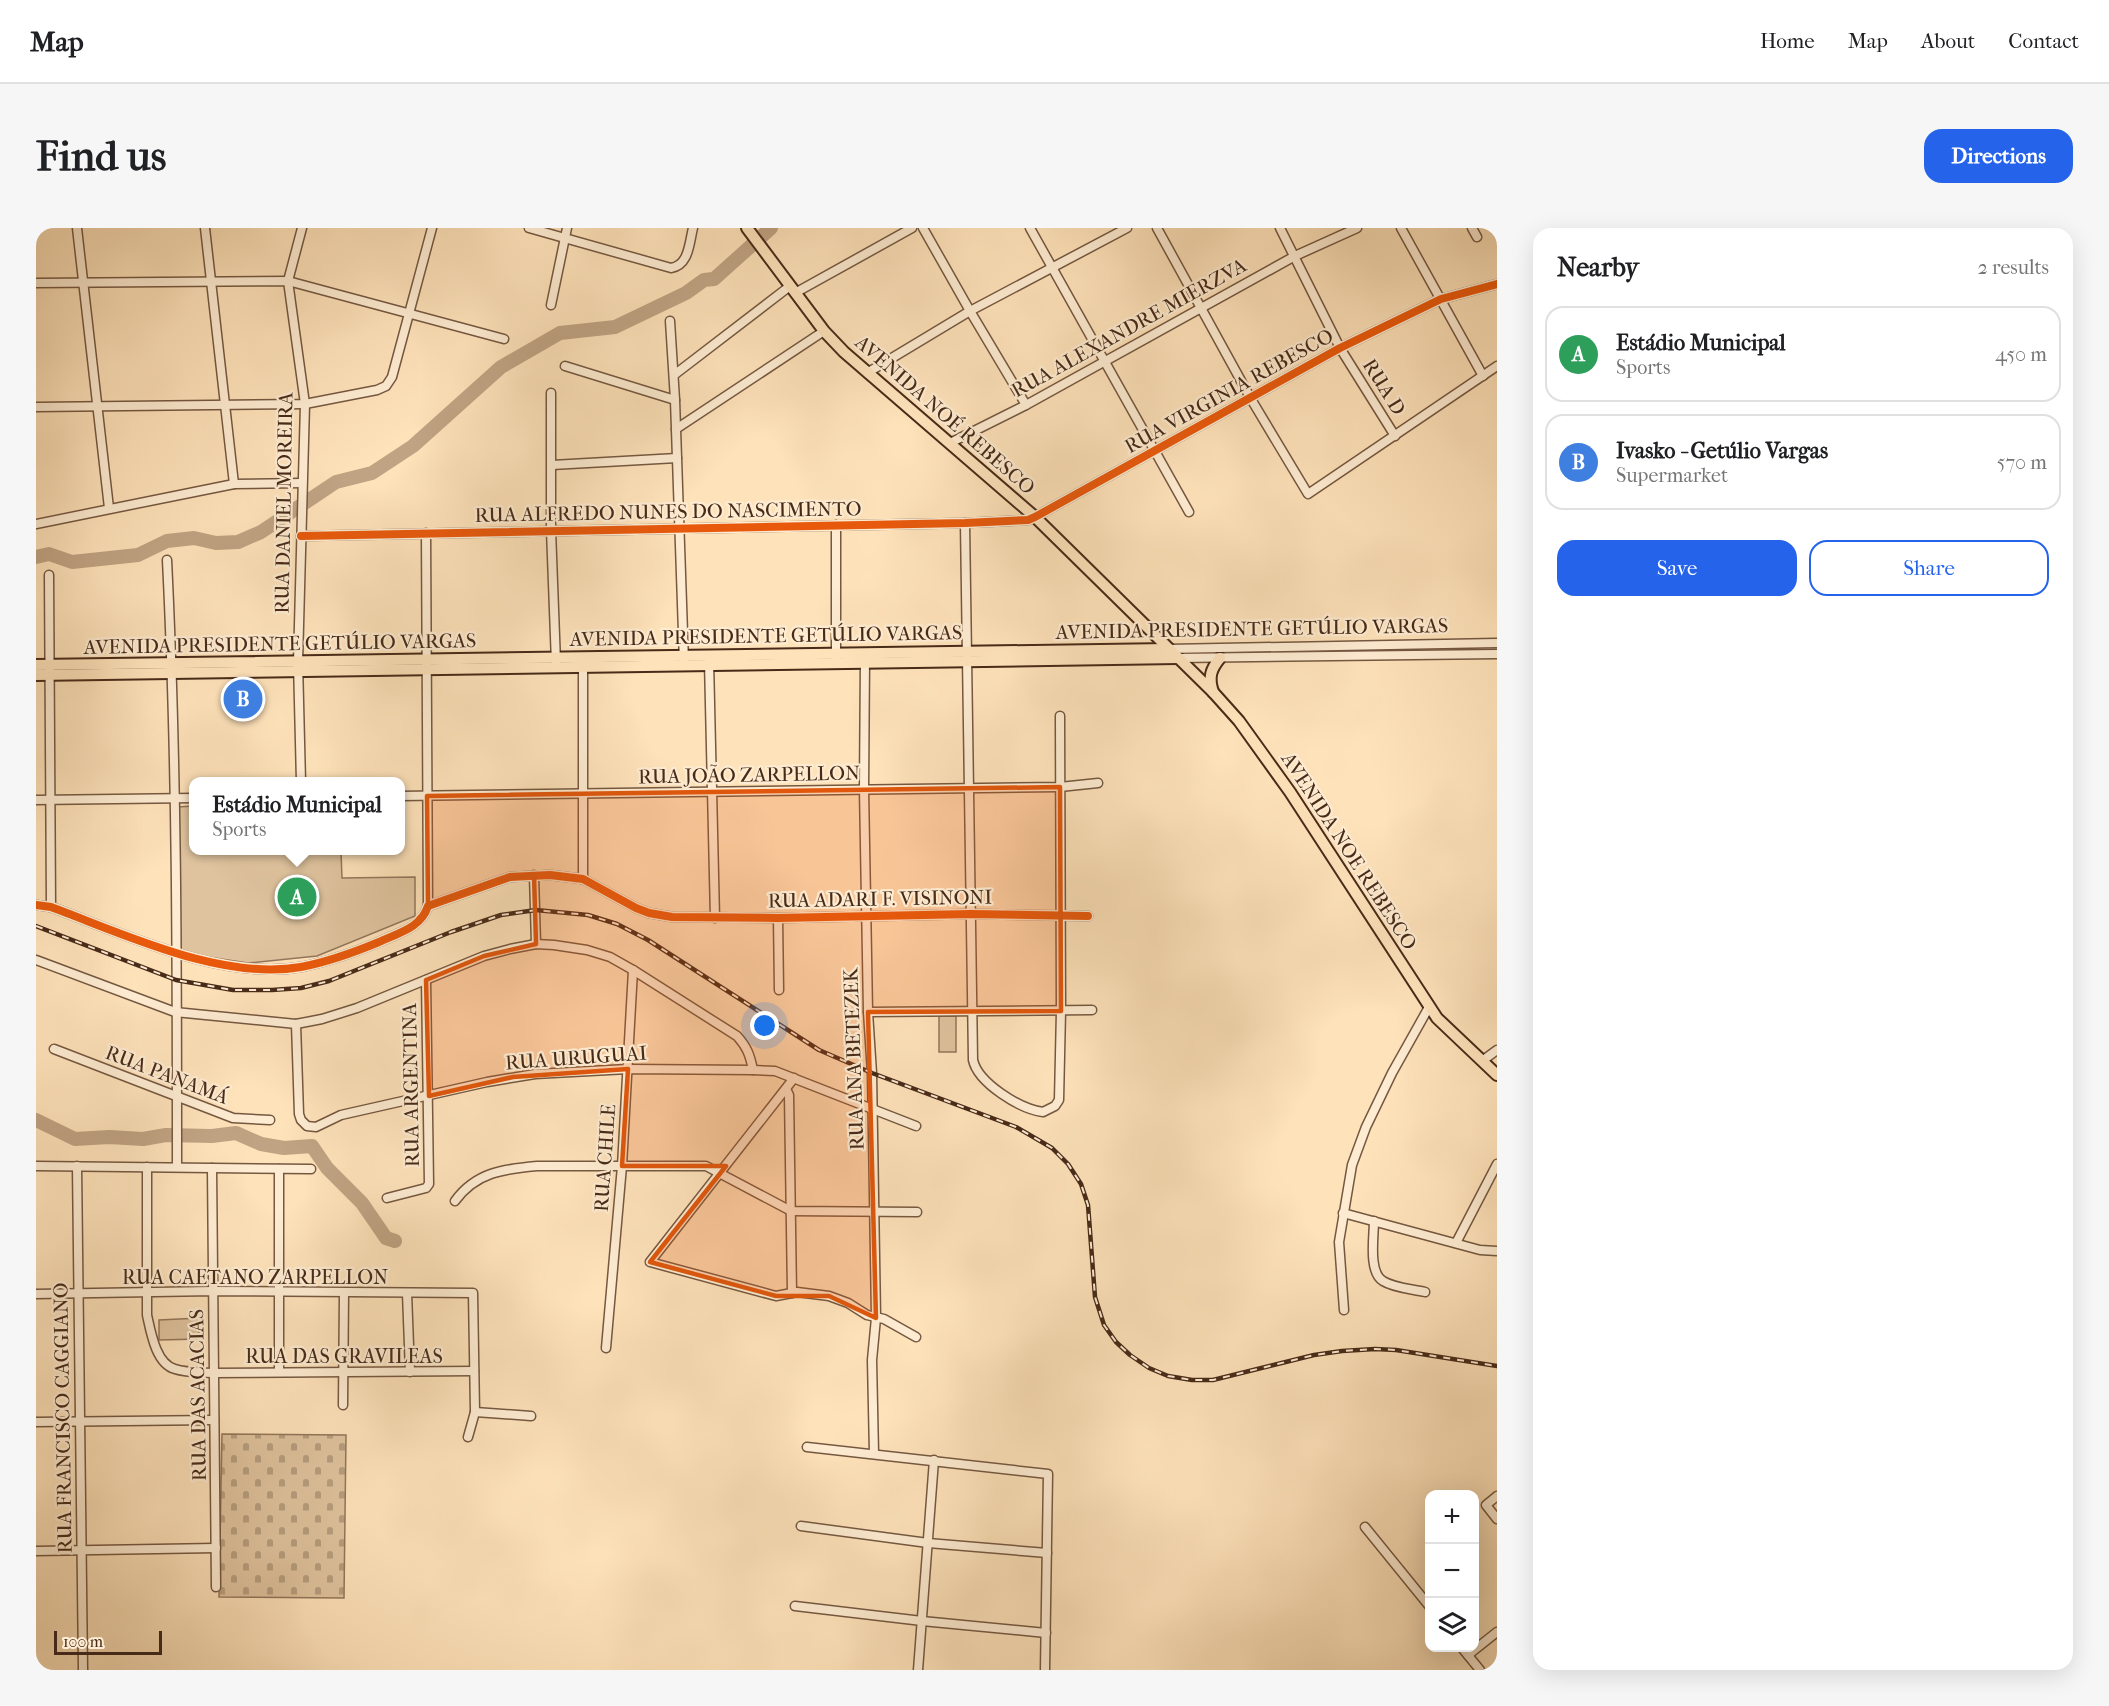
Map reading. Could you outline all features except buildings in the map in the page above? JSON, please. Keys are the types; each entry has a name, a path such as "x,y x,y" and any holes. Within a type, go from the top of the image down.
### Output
{"main road":[{"name":"AVENIDA NOÉ REBESCO","path":"749,231 824,331 867,373 1035,517 1168,649"},
{"name":"AVENIDA PRESIDENTE GETÚLIO VARGAS","path":"36,675 49,670 865,659 1168,649"},
{"name":"AVENIDA NOE REBESCO","path":"1168,649 1213,692 1239,721 1290,792 1429,1007 1446,1028 1497,1075"},
{"name":"AVENIDA PRESIDENTE GETÚLIO VARGAS","path":"966,656 1178,658"},
{"path":"1213,692 1209,677 1220,658"},
{"name":"AVENIDA PRESIDENTE GETÚLIO VARGAS","path":"556,662 583,667 684,660"},
{"name":"AVENIDA PRESIDENTE GETÚLIO VARGAS","path":"36,665 49,670"}],"street":[{"path":"77,228 110,508"},
{"path":"205,228 234,484"},
{"name":"RUA DANIEL MOREIRA","path":"301,777 298,667 305,404 288,281 302,228"},
{"path":"36,407 305,404 377,390 386,386 392,377 432,228"},
{"path":"529,228 671,268 679,267 685,261 693,228"},
{"path":"551,305 567,228"},
{"path":"674,375 793,290 912,228"},
{"path":"923,228 1026,405"},
{"path":"1030,228 1189,512"},
{"path":"867,373 970,311 1128,228"},
{"path":"1157,228 1251,399 1308,494 1497,366"},
{"name":"RUA D","path":"1280,228 1340,348 1395,436"},
{"name":"RUA ALEXANDRE MIERZVA","path":"950,442 1106,362 1294,256 1357,228"},
{"path":"1401,228 1483,376"},
{"path":"1472,228 1477,237"},
{"path":"36,283 288,281 504,339"},
{"name":"RUA VIRGINIA REBESCO","path":"1035,517 1340,348 1441,299 1497,284"},
{"path":"670,321 684,660"},
{"path":"676,429 824,331"},
{"path":"565,366 675,400"},
{"path":"551,393 551,530 556,662"},
{"path":"552,465 677,458"},
{"path":"36,524 234,484 302,483"},
{"name":"RUA ALFREDO NUNES DO NASCIMENTO","path":"301,536 965,523 1019,521 1035,517"},
{"path":"965,523 973,1060 978,1074 987,1083 1028,1108 1043,1112 1055,1106 1059,1100 1060,716"},
{"path":"836,525 837,658"},
{"path":"36,905 51,907 177,953 251,968 302,966 363,948 408,930 425,915 428,906 426,533"},
{"path":"166,560 172,668 177,953 177,1167"},
{"path":"49,575 51,907"},
{"name":"AVENIDA PRESIDENTE GETÚLIO VARGAS","path":"1168,649 1497,643"},
{"path":"1329,646 1329,657"},
{"name":"AVENIDA PRESIDENTE GETÚLIO VARGAS","path":"1178,658 1497,654"},
{"name":"RUA ANA BETEZEK","path":"865,659 866,916 873,1109 876,1318 872,1360 874,1454"},
{"path":"709,660 715,918"},
{"path":"428,906 510,877 534,875 583,879 583,667"},
{"name":"RUA JOÃO ZARPELLON","path":"405,796 1060,787 1098,783"},
{"path":"36,800 189,798"},
{"path":"534,875 536,944"},
{"name":"RUA ADARI F. VISINONI","path":"583,879 636,908 672,917 778,918 971,914 1088,916"},
{"path":"778,918 779,990"},
{"path":"36,960 176,1012 296,1024 357,1008 484,956 510,949 536,944 587,950 610,957 633,970 737,1036 750,1053 753,1070"},
{"name":"RUA CHILE","path":"606,1348 622,1166 633,970"},
{"name":"RUA ARGENTINA","path":"387,1198 426,1188 429,1184 426,980"},
{"path":"1344,1310 1338,1254 1352,1166 1366,1127 1392,1073 1429,1007"},
{"path":"868,1012 1092,1010"},
{"name":"RUA URUGUAI","path":"296,1024 299,1114 307,1126 316,1127 341,1115 513,1077 628,1069 775,1071 916,1126"},
{"name":"RUA PANAMÁ","path":"54,1048 233,1118 270,1119"},
{"path":"1482,1062 1497,1050"},
{"path":"794,1078 650,1262 776,1296 808,1292 829,1296 876,1318 884,1319 916,1337"},
{"path":"786,1089 789,1095 792,1293"},
{"path":"1456,1243 1497,1164"},
{"path":"36,1166 311,1169"},
{"name":"RUA FRANCISCO CAGGIANO","path":"76,1166 83,1670"},
{"path":"455,1200 475,1180 509,1169 537,1166 706,1166 791,1210 917,1212"},
{"name":"RUA DAS GRAVILEAS","path":"147,1167 147,1293 150,1330 161,1359 168,1367 177,1370 214,1373 474,1371"},
{"name":"RUA DAS ACACIAS","path":"212,1168 216,1587"},
{"path":"279,1169 279,1372"},
{"path":"1343,1213 1480,1250 1497,1251"},
{"path":"1374,1221 1376,1275 1384,1282 1425,1292"},
{"name":"RUA CAETANO ZARPELLON","path":"36,1294 213,1291 473,1293 474,1371"},
{"path":"343,1405 344,1293"},
{"path":"407,1293 410,1372"},
{"path":"468,1437 476,1412 474,1371"},
{"path":"476,1412 531,1416"},
{"path":"36,1422 214,1420"},
{"path":"807,1447 1048,1473 1045,1670"},
{"path":"918,1670 934,1460"},
{"path":"1497,1496 1486,1505 1497,1519"},
{"path":"801,1526 928,1543 1047,1553"},
{"path":"1365,1527 1425,1601"},
{"path":"36,1551 216,1548"},
{"path":"795,1606 1046,1633"},
{"path":"1468,1655 1497,1632"},
{"path":"1466,1652 1480,1670"}],"highlighted area":[{"path":"1060,787 1061,1011 868,1012 876,1318 829,1296 776,1296 650,1262 726,1166 622,1166 628,1069 513,1077 429,1096 426,980 484,956 536,944 534,875 497,880 428,906 427,796"}],"green space":[{"path":"189,806 189,855 341,855 342,878 415,877 415,916 317,956 248,963 181,953 177,807"},
{"path":"939,1016 956,1016 956,1052 939,1052"},
{"path":"199,1318 199,1339 159,1340 159,1320"},
{"path":"222,1434 346,1435 344,1598 219,1597"}],"waterway":[{"path":"36,557 49,554 72,562 138,555 167,541 194,538 216,543 238,542 261,532 336,482 372,473 413,446 501,367 560,333 615,327 686,293 704,280 714,279 771,228"},
{"path":"36,1120 75,1139 109,1137 143,1139 166,1135 212,1136 236,1133 261,1144 284,1148 312,1146 327,1168 362,1203 386,1238 395,1241"}],"railway":[{"path":"36,926 176,980 233,990 272,990 301,988 329,981 451,932 501,915 536,910 588,915 617,924 648,940 819,1050 872,1073 1016,1127 1052,1148 1068,1164 1081,1184 1088,1205 1095,1297 1104,1325 1116,1342 1149,1368 1168,1376 1192,1380 1213,1380 1314,1355 1375,1349 1396,1350 1497,1366"}],"cycle path":[{"path":"301,536 1028,520 1340,348 1441,299 1497,284"},
{"path":"36,905 51,907 141,942 206,961 271,970 301,967 331,960 394,936 420,920 428,906 510,877 550,875 583,879 636,908 672,917 778,918 971,914 1088,916"}],"place":[{"name":"Ivasko - Getúlio Vargas","path":"243,699"},
{"name":"Estádio Municipal","path":"297,897"}]}
